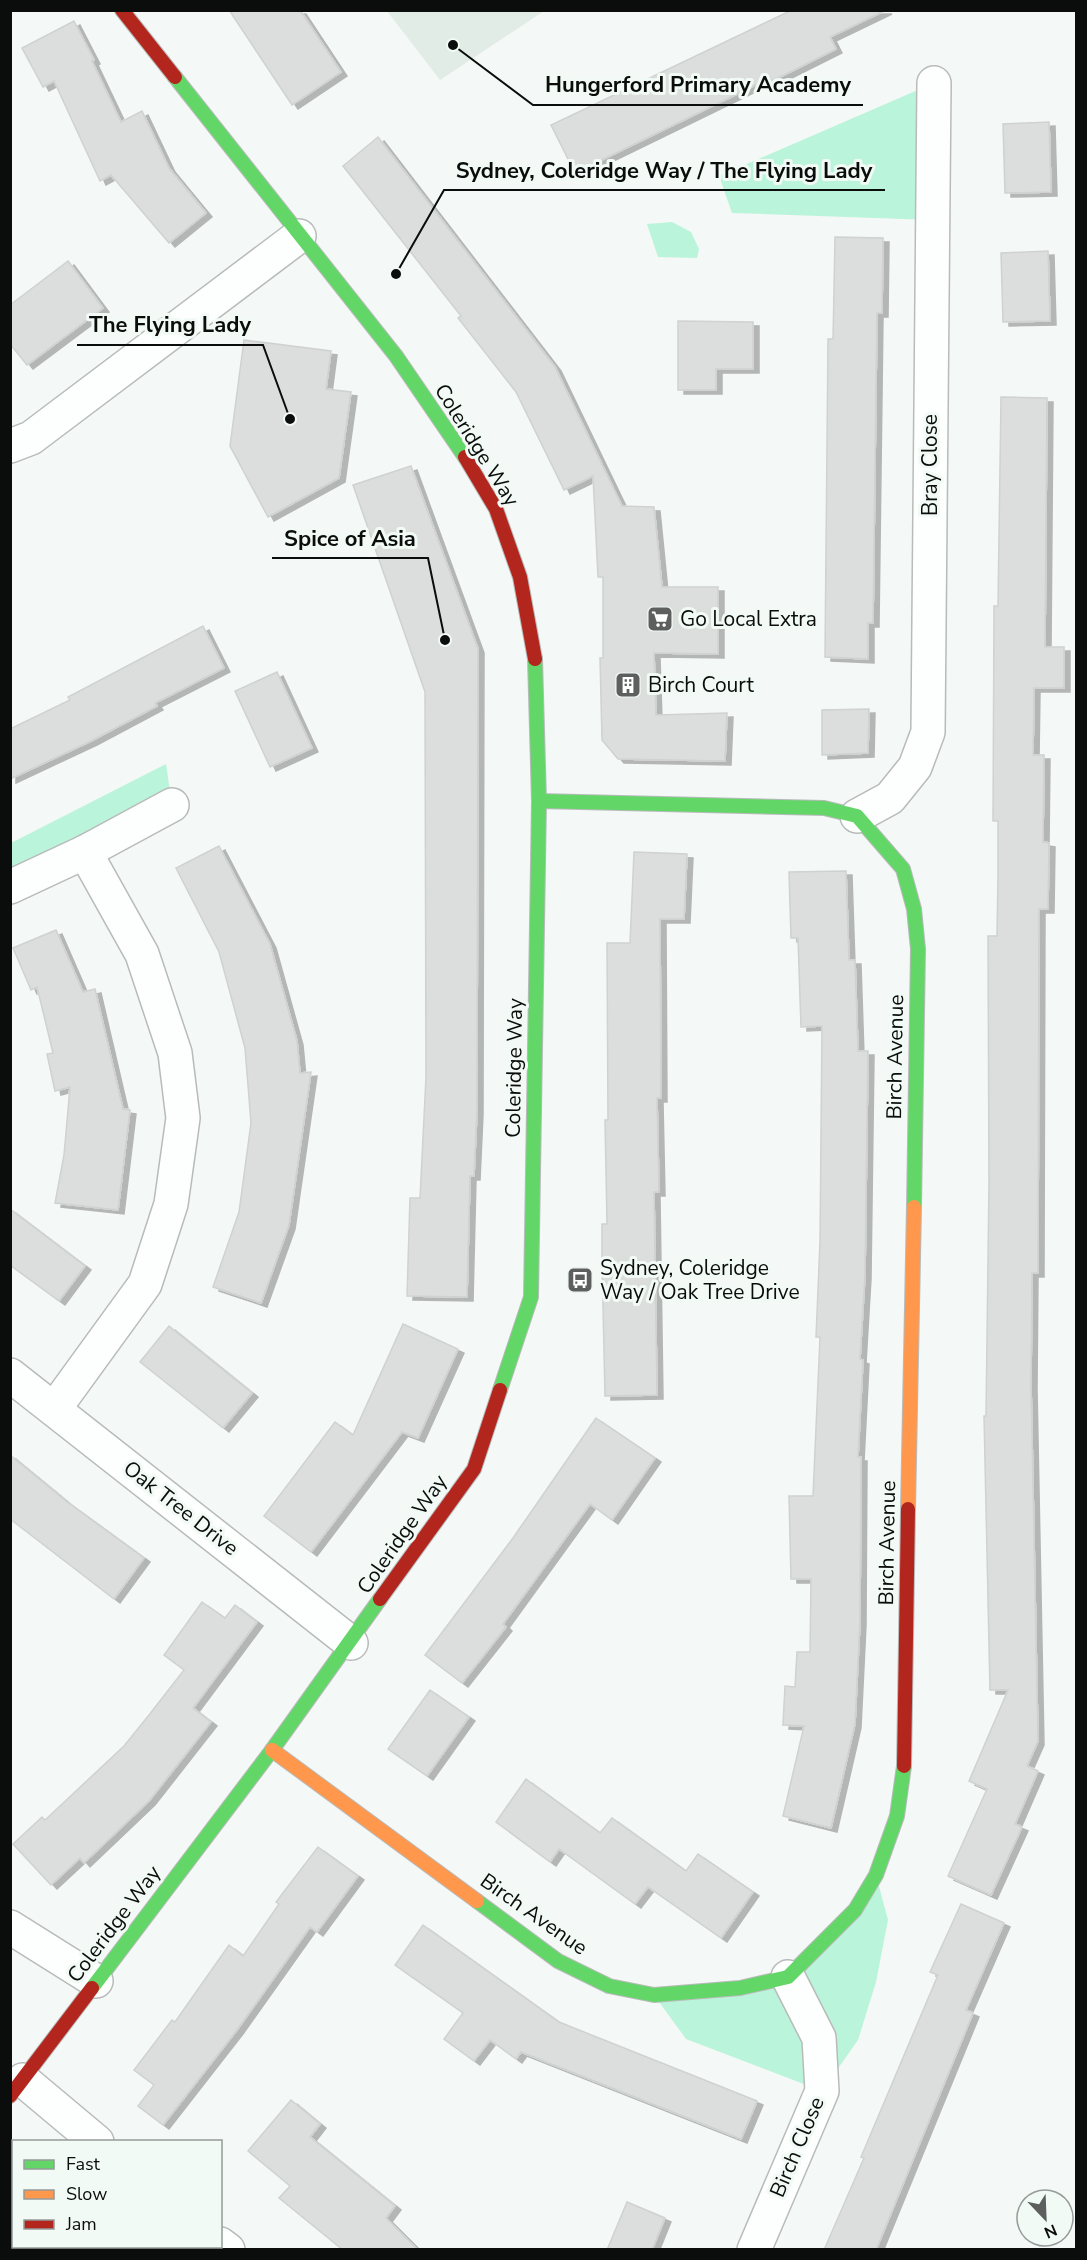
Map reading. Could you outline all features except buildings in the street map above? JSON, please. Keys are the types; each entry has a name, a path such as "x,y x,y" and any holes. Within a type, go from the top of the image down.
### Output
{"street":[{"name":"Coleridge Way","path":"17,2088 351,1643 474,1469 531,1297 539,801 535,651 520,577 496,509 462,452 396,356 122,10"},
{"name":"Bray Close","path":"857,816 890,798 915,767 928,732 934,82"},
{"path":"10,446 31,438 299,236"},
{"path":"539,801 824,808 857,816"},
{"path":"10,887 85,852 172,805"},
{"name":"Birch Avenue","path":"272,1750 558,1961 609,1986 654,1995 740,1988 788,1977 855,1910 876,1875 897,1816 904,1766 918,949 914,909 903,869 857,816"},
{"path":"55,1408 145,1284 171,1204 183,1118 175,1053 142,954 85,852"},
{"name":"Oak Tree Drive","path":"10,1375 55,1408 351,1643"},
{"path":"10,1927 96,1981"},
{"name":"Birch Close","path":"754,2250 822,2091 819,2038 788,1977"},
{"path":"17,2088 94,2140"}],"shaded area":[{"path":"387,11 544,11 440,80"}],"green space":[{"path":"934,83 932,220 732,213 719,176"},
{"path":"672,222 691,232 699,249 697,258 658,257 647,224"},
{"path":"166,764 172,805 11,887 11,843"},
{"path":"876,1875 888,1920 876,1982 858,2040 822,2091 686,2039 654,1995 788,1977"}],"traffic: fast":[{"path":"175,77 396,356 465,457"},
{"path":"500,1390 531,1297 539,801 535,659"},
{"path":"539,801 824,808 857,816 903,869 914,909 918,949 914,1207"},
{"path":"92,1988 272,1750 380,1599"},
{"path":"477,1901 558,1961 609,1986 654,1995 740,1988 788,1977 855,1910 876,1875 897,1816 904,1766"}],"traffic: slow":[{"path":"908,1509 914,1207"},
{"path":"272,1750 477,1901"}],"traffic: jam":[{"path":"122,10 175,77"},
{"path":"465,457 496,509 520,577 535,659"},
{"path":"380,1599 474,1469 500,1390"},
{"path":"904,1766 908,1509"},
{"path":"10,2096 92,1988"}],"place":[{"name":"Hungerford Primary Academy","path":"453,45"},
{"name":"Sydney, Coleridge Way / The Flying Lady","path":"396,274"},
{"name":"The Flying Lady","path":"290,419"},
{"name":"Go Local Extra","path":"660,619"},
{"name":"Spice of Asia","path":"445,640"},
{"name":"Birch Court","path":"628,685"},
{"name":"Sydney, Coleridge Way / Oak Tree Drive","path":"580,1280"}]}
